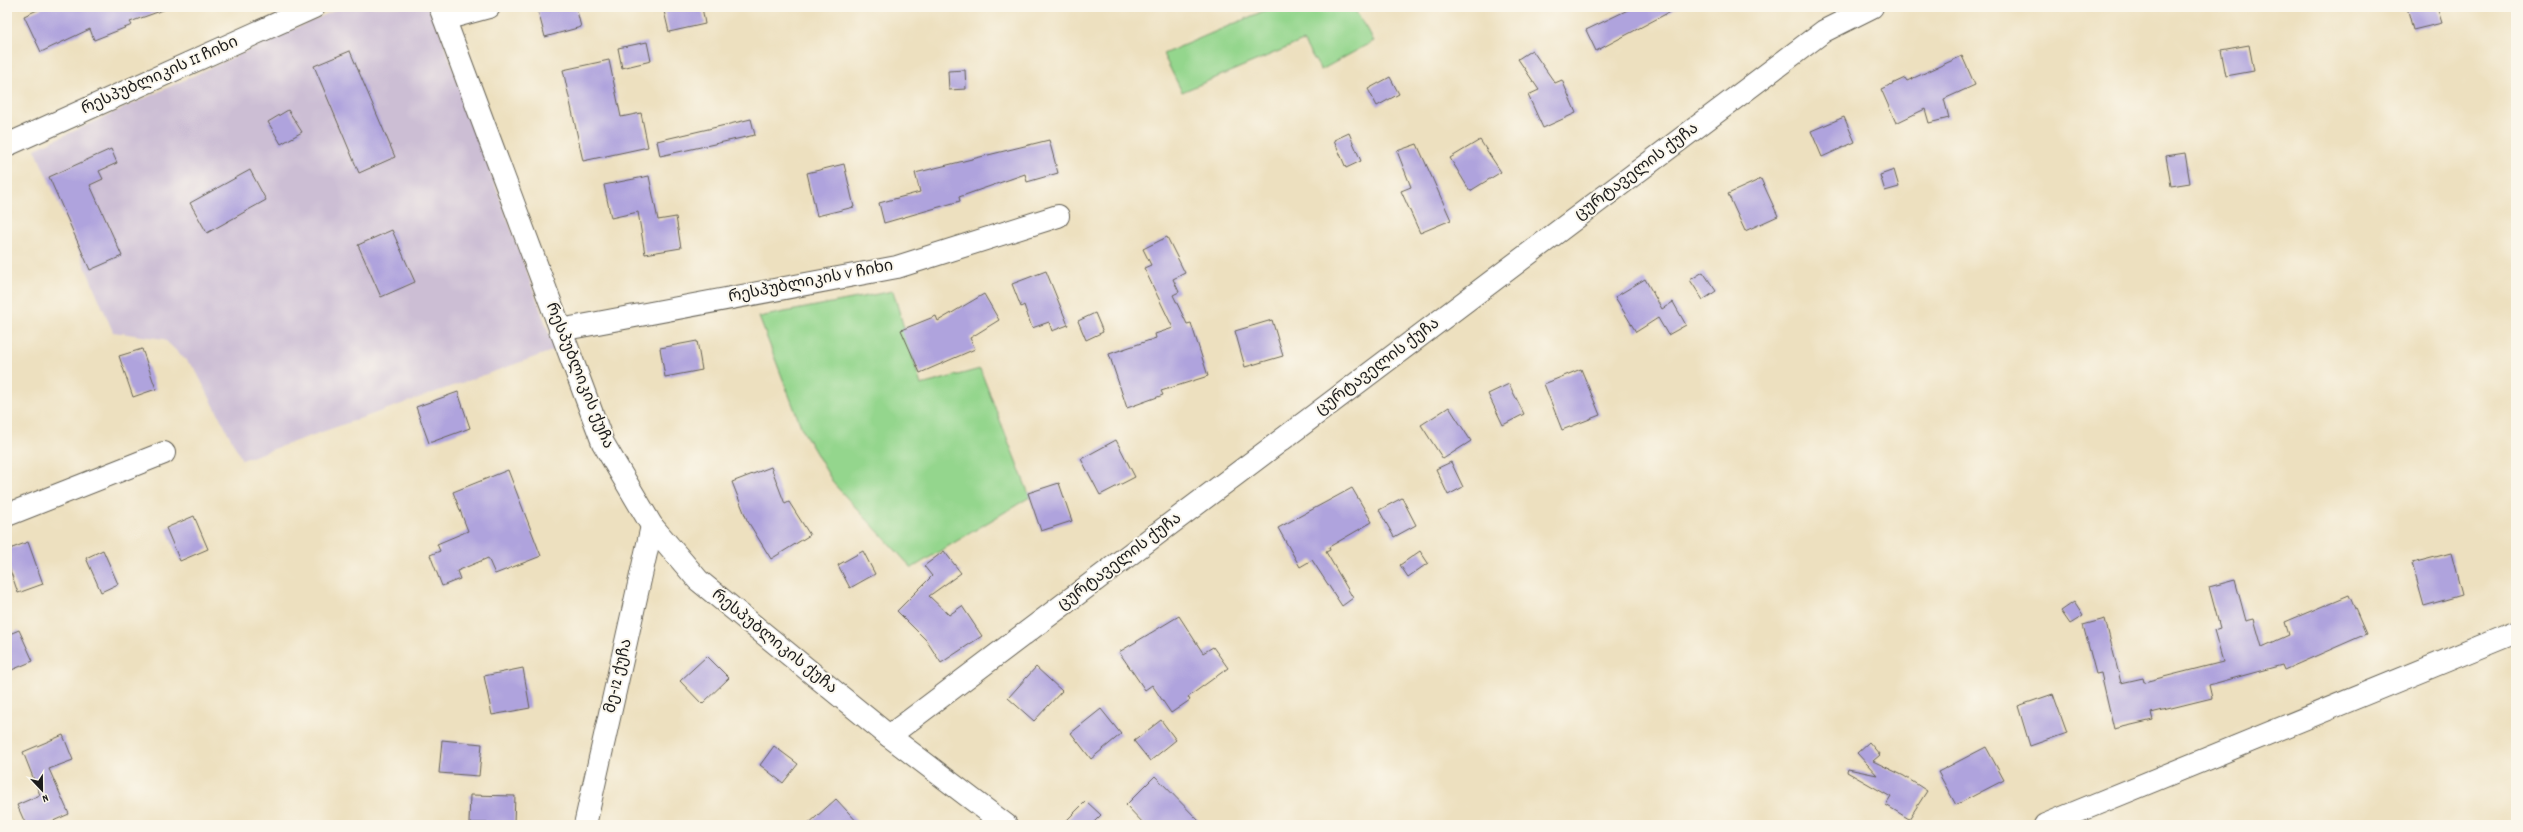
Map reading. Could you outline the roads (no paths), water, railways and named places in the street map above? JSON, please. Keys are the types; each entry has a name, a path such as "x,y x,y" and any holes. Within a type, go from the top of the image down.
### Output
{"street":[{"name":"რესპუბლიკის II ჩიხი","path":"7,145 314,7"},
{"path":"442,13 489,7"},
{"name":"ცურტაველის ქუჩა","path":"890,736 1824,31 1872,7"},
{"name":"რესპუბლიკის ქუჩა","path":"442,13 603,443 652,526 698,580 951,785 1006,825"},
{"name":"რესპუბლიკის V ჩიხი","path":"560,330 897,266 1058,216"},
{"path":"7,515 164,453"},
{"name":"მე-12 ქუჩა","path":"585,825 652,526"},
{"path":"2045,825 2516,632"}]}
